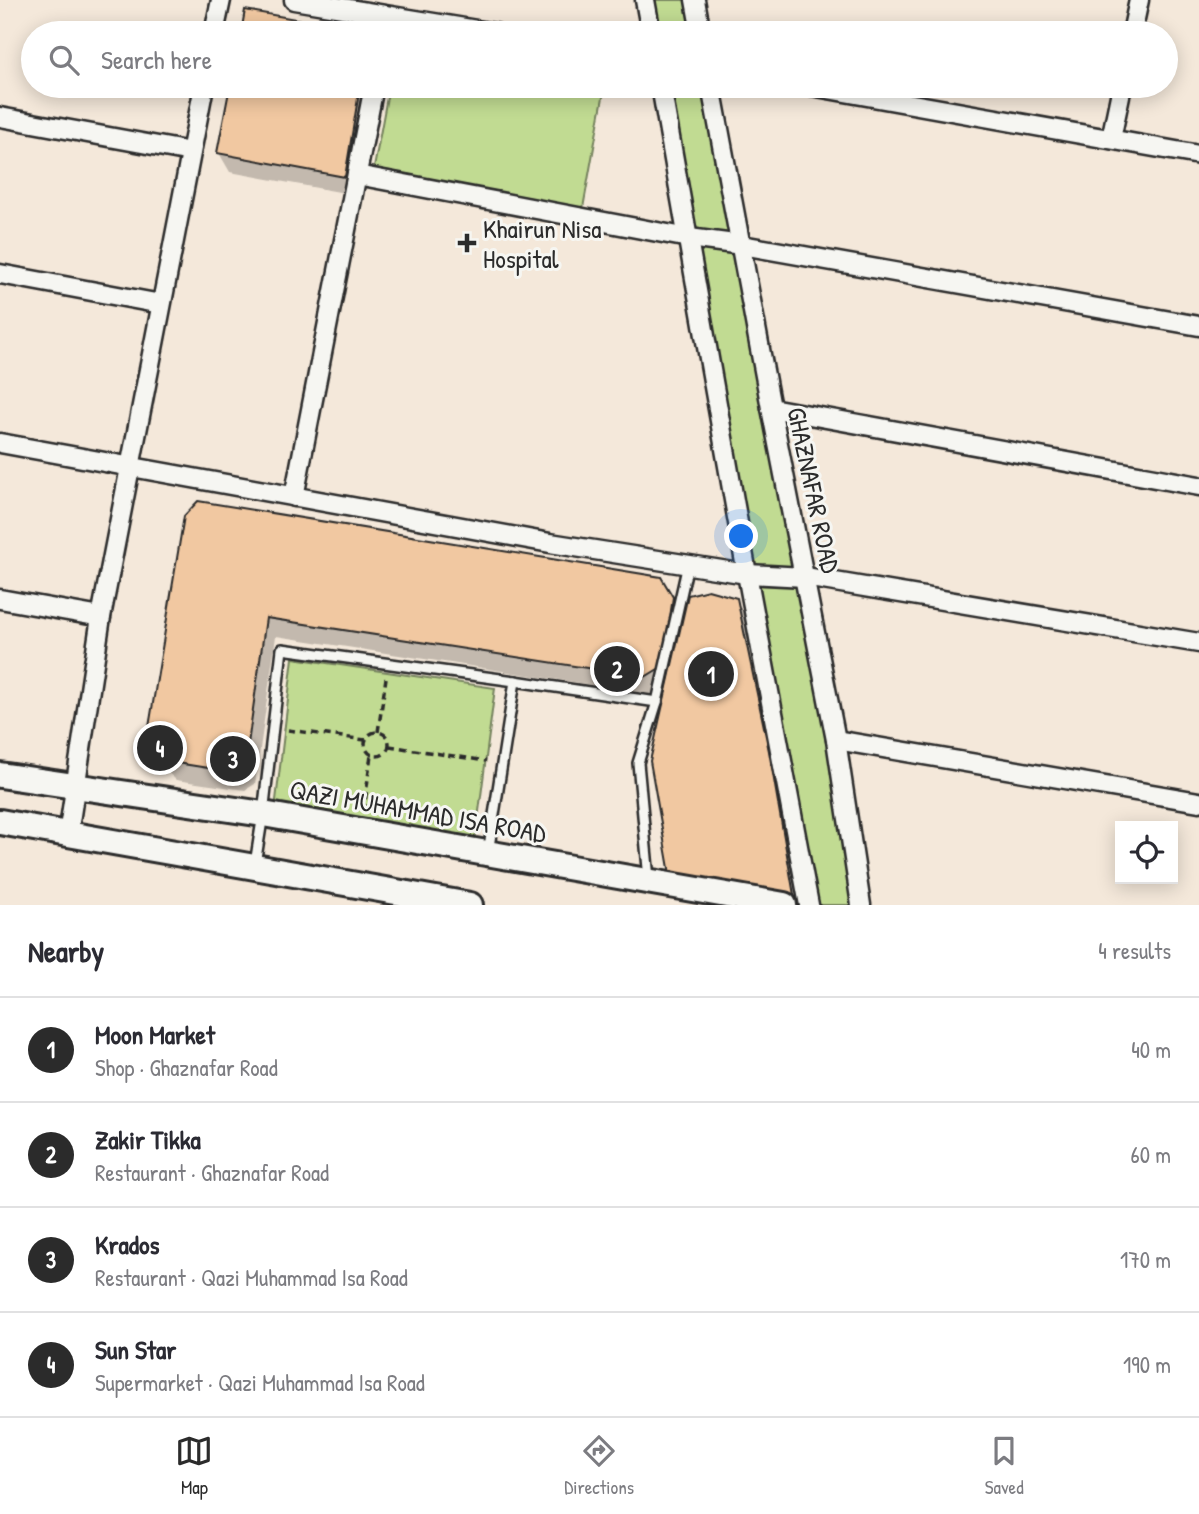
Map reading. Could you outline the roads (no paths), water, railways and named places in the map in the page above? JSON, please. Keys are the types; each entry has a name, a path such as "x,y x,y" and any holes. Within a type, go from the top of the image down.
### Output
{"street":[{"path":"217,21 221,0"},
{"path":"294,0 371,21"},
{"path":"645,0 649,21"},
{"path":"695,0 699,21"},
{"path":"1135,21 1139,0"},
{"path":"68,835 101,617 202,98"},
{"path":"294,497 372,98"},
{"path":"663,98 747,574 809,905"},
{"name":"GHAZNAFAR ROAD","path":"713,98 836,740 861,905"},
{"path":"879,98 1199,155"},
{"path":"1111,139 1120,98"},
{"path":"0,117 191,152"},
{"path":"357,176 688,238 742,245 1199,326"},
{"path":"0,274 162,304"},
{"path":"771,408 1199,486"},
{"path":"0,443 550,543 747,574 805,576 1199,643"},
{"path":"0,599 101,617"},
{"path":"836,740 1199,803"},
{"name":"QAZI MUHAMMAD ISA ROAD","path":"0,775 263,814 784,905"},
{"path":"0,822 470,905"}],"lane":[{"path":"650,881 638,764 657,702 688,564"},
{"path":"254,867 263,814 282,649 657,702"},
{"path":"488,854 515,681"}],"place":[{"name":"Khairun Nisa Hospital","path":"467,243"},
{"name":"Zakir Tikka","path":"617,669"},
{"name":"Moon Market","path":"711,674"},
{"name":"Sun Star","path":"160,748"},
{"name":"Krados","path":"233,759"}]}
